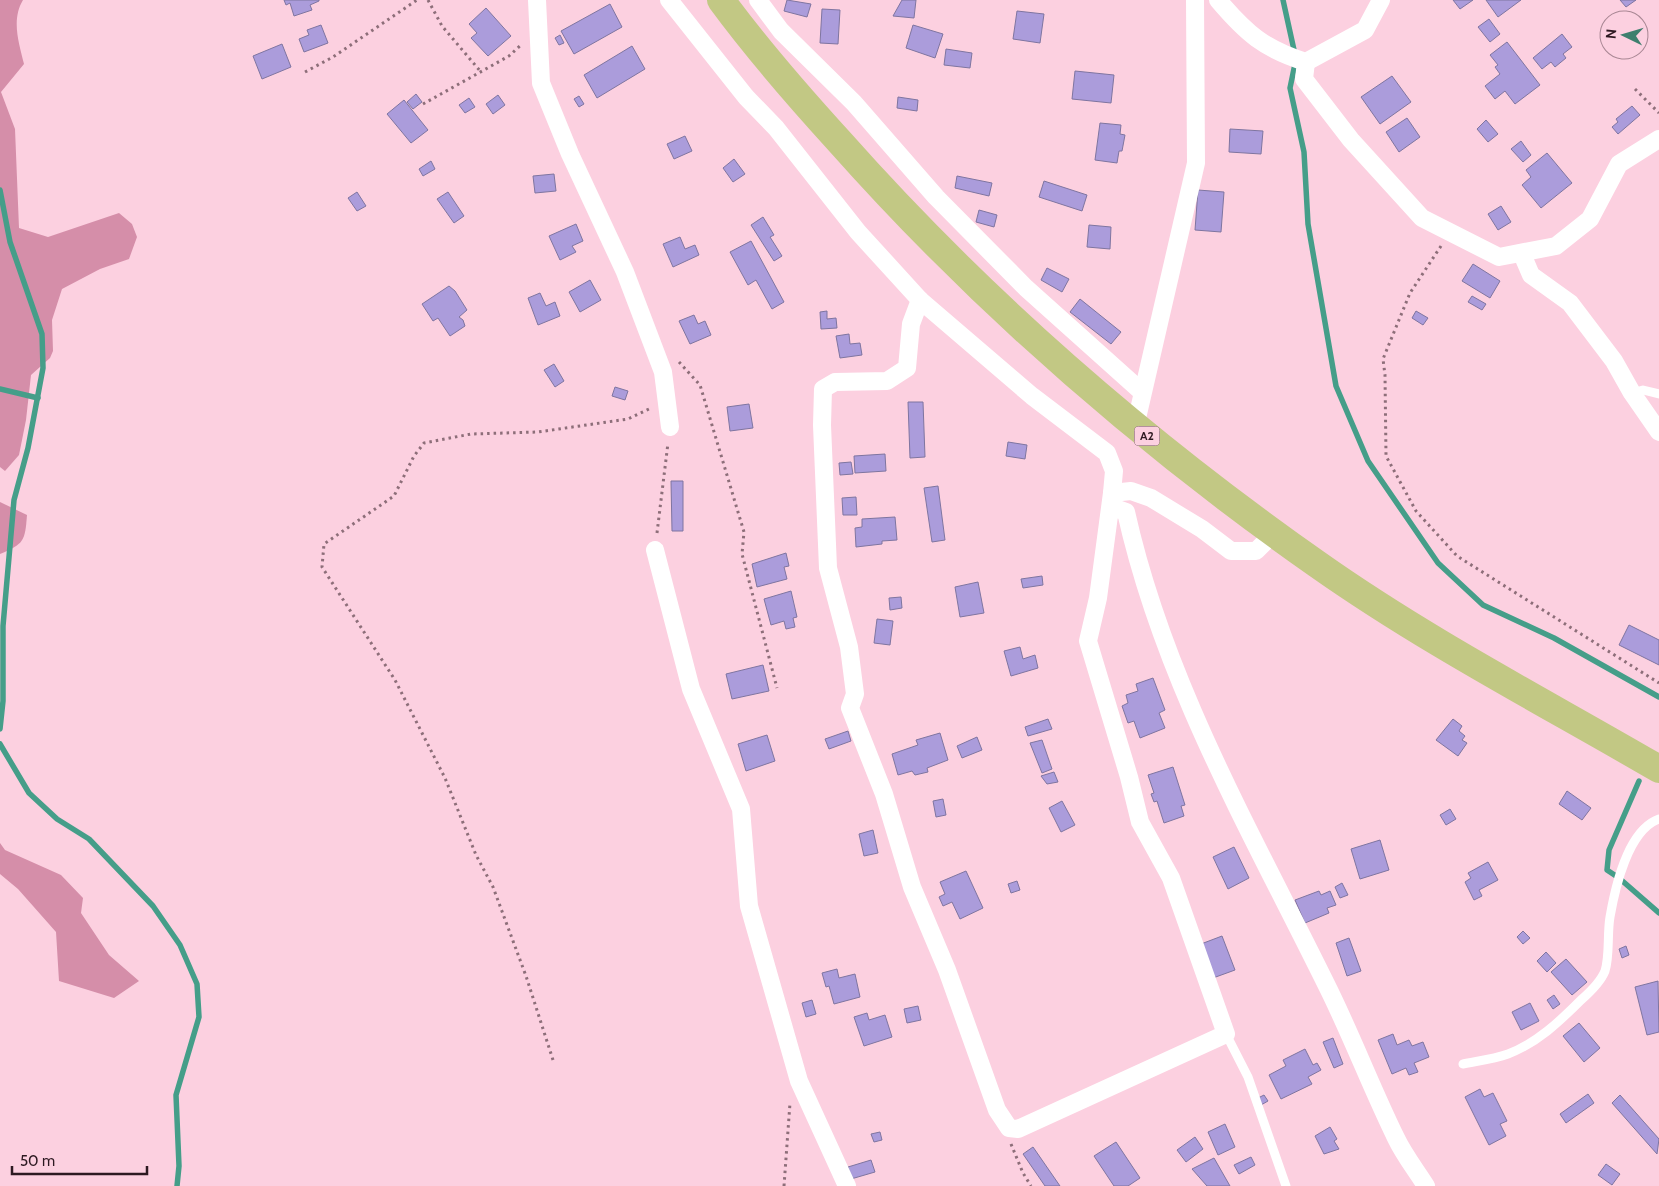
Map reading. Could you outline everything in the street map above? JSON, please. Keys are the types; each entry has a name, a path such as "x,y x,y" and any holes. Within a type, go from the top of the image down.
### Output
{"main road":[{"name":"A2","path":"721,0 814,114 899,209 1025,332 1135,427 1318,564 1480,669 1659,769"}],"street":[{"path":"537,0 540,28 541,83 570,154 625,272 663,372 670,427"},
{"path":"669,0 746,97 776,128 858,232 920,300 1032,396 1107,453 1114,471 1112,500 1098,598 1088,641 1129,777 1140,822 1171,878 1226,1034 1018,1129 1009,1128 997,1110 947,970 912,887 884,794 850,708 855,694 849,647 828,568 822,425 823,389 835,382 887,381 907,368 911,324 920,300"},
{"path":"758,0 781,31 854,103 936,197 1026,288 1142,392"},
{"path":"1135,427 1196,163 1195,0"},
{"path":"1218,0 1244,30 1282,55 1306,62 1365,30 1381,0"},
{"path":"1306,62 1304,79 1351,140 1422,218 1499,257 1556,246 1590,219 1619,164 1659,139"},
{"path":"1522,254 1531,276 1570,304 1614,360 1632,393 1659,432"},
{"path":"1112,500 1131,491 1151,498 1202,529 1231,551 1256,551 1275,532"},
{"path":"1112,500 1126,512 1137,561 1201,730 1254,844 1330,991 1397,1140 1426,1186"},
{"path":"655,550 691,689 741,809 749,906 799,1081 847,1186"}],"lane":[{"path":"1632,393 1643,390 1659,394"},
{"path":"1463,1064 1507,1054 1534,1041 1555,1026 1589,993 1605,971 1610,917 1619,878 1629,851 1641,830 1659,819"},
{"path":"1226,1034 1248,1076 1286,1186"}],"path":[{"path":"305,72 333,57 417,0"},
{"path":"428,0 442,26 481,72"},
{"path":"423,104 509,56 540,28"},
{"path":"1635,89 1659,113"},
{"path":"1450,232 1410,293 1383,359 1385,375 1386,456 1416,512 1457,556 1659,682"},
{"path":"673,356 700,384 744,532 742,554 777,688"},
{"path":"553,1060 526,976 494,887 476,855 445,778 395,680 322,567 324,544 394,496 414,456 424,443 471,434 538,432 628,419 667,400"},
{"path":"655,550 670,427"},
{"path":"784,1186 788,1108 799,1081"},
{"path":"1009,1128 1010,1142 1023,1173 1032,1186"}],"shaded area":[{"path":"0,0 23,0 17,15 17,32 24,64 1,92 15,129 19,228 48,237 119,213 132,224 137,237 129,259 100,269 62,289 52,320 53,351 50,358 31,375 26,420 19,455 5,471 0,467"},
{"path":"0,502 27,515 22,540 19,544 0,554"},
{"path":"0,843 5,850 61,875 83,898 81,913 109,955 139,981 114,998 59,981 56,932 18,889 0,874"}],"building":[{"path":"284,0 319,1 310,5 312,10 294,16 290,3 286,5"},
{"path":"787,0 811,4 807,17 784,11"},
{"path":"902,0 916,0 914,18 893,16"},
{"path":"1453,0 1473,0 1460,9"},
{"path":"1486,0 1521,0 1498,17"},
{"path":"1620,0 1636,0 1626,7"},
{"path":"610,4 622,27 574,54 561,31"},
{"path":"486,8 511,36 488,56 471,38 477,33 469,24"},
{"path":"822,9 840,10 838,44 820,43"},
{"path":"1017,11 1044,14 1040,43 1013,39"},
{"path":"1489,19 1500,34 1490,42 1478,27"},
{"path":"321,25 328,43 304,52 299,39 309,35 307,30"},
{"path":"913,25 943,34 935,58 906,48"},
{"path":"1562,34 1572,47 1563,54 1566,58 1555,67 1551,62 1542,69 1533,58"},
{"path":"560,35 564,43 559,45 555,38"},
{"path":"1507,42 1540,85 1515,104 1505,91 1495,99 1485,86 1500,74 1495,67 1498,65 1490,55"},
{"path":"282,44 291,67 262,79 253,56"},
{"path":"632,46 645,69 597,98 584,75"},
{"path":"946,49 972,53 970,68 944,65"},
{"path":"1075,71 1114,75 1111,103 1072,99"},
{"path":"1392,76 1411,102 1380,124 1361,97"},
{"path":"416,94 422,102 413,109 407,102"},
{"path":"498,95 505,105 493,114 486,104"},
{"path":"579,96 584,104 579,107 574,99"},
{"path":"898,97 918,100 917,111 897,108"},
{"path":"469,98 475,107 465,113 459,105"},
{"path":"404,100 428,130 411,143 387,114"},
{"path":"1632,106 1640,115 1618,134 1612,127 1618,122 1616,119"},
{"path":"1407,118 1420,137 1399,152 1386,132"},
{"path":"1486,120 1498,134 1488,142 1477,129"},
{"path":"1100,123 1121,125 1120,134 1125,135 1122,151 1119,151 1117,163 1095,160"},
{"path":"1230,129 1263,131 1261,154 1229,152"},
{"path":"685,136 692,151 674,159 667,144"},
{"path":"1521,141 1531,155 1523,162 1511,149"},
{"path":"1547,153 1572,183 1541,208 1522,185 1531,177 1526,170"},
{"path":"734,159 745,174 733,182 723,168"},
{"path":"431,161 435,169 423,176 419,169"},
{"path":"554,174 556,191 535,193 533,176"},
{"path":"957,176 992,183 989,196 955,188"},
{"path":"1044,181 1087,195 1082,211 1039,197"},
{"path":"1198,190 1224,192 1221,232 1195,230"},
{"path":"357,192 366,206 357,211 348,198"},
{"path":"448,192 464,216 454,223 437,199"},
{"path":"1501,206 1511,222 1498,230 1488,214"},
{"path":"979,210 997,215 994,227 976,222"},
{"path":"763,217 774,235 770,237 782,256 774,261 751,225"},
{"path":"576,224 583,241 572,246 576,252 560,260 549,236"},
{"path":"1089,225 1111,227 1110,249 1087,247"},
{"path":"680,237 685,249 695,245 699,255 673,267 663,244"},
{"path":"751,241 784,302 772,309 756,280 748,285 730,252"},
{"path":"1473,264 1500,281 1490,298 1462,281"},
{"path":"1047,268 1069,279 1062,292 1041,280"},
{"path":"590,280 601,300 580,312 569,292"},
{"path":"449,286 455,291 467,310 459,317 463,320 465,326 450,336 438,318 433,321 422,304"},
{"path":"540,293 546,306 555,302 560,316 538,325 528,298"},
{"path":"1472,296 1486,304 1482,310 1468,302"},
{"path":"1080,299 1121,332 1111,344 1070,312"},
{"path":"827,311 827,319 836,318 837,328 821,329 820,312"},
{"path":"1416,311 1428,318 1423,325 1412,318"},
{"path":"694,315 698,324 705,321 711,335 690,344 679,321"},
{"path":"849,334 850,344 860,343 862,355 840,358 836,336"},
{"path":"554,364 564,381 555,387 544,370"},
{"path":"615,387 628,391 625,400 612,396"},
{"path":"908,402 923,402 925,457 910,458"},
{"path":"749,404 753,428 730,431 727,407"},
{"path":"1008,442 1027,445 1025,459 1006,456"},
{"path":"885,454 886,471 855,473 854,456"},
{"path":"851,462 853,474 840,475 839,463"},
{"path":"671,481 683,481 683,531 672,531"},
{"path":"938,486 945,540 932,542 924,488"},
{"path":"856,497 857,515 843,515 842,498"},
{"path":"895,517 897,540 882,541 882,544 856,547 855,528 862,527 862,519"},
{"path":"786,553 789,566 784,567 787,579 757,587 752,564"},
{"path":"1042,576 1043,585 1023,588 1021,579"},
{"path":"978,582 984,613 960,617 955,587"},
{"path":"791,591 797,617 793,618 795,627 786,629 784,621 771,625 764,599"},
{"path":"901,597 902,608 890,610 889,598"},
{"path":"877,619 893,621 890,645 874,643"},
{"path":"1629,625 1659,640 1659,665 1619,645"},
{"path":"1020,647 1023,659 1035,655 1038,668 1011,676 1004,651"},
{"path":"763,665 769,691 732,699 726,674"},
{"path":"1153,678 1165,710 1159,713 1165,728 1140,738 1134,721 1128,723 1122,706 1128,703 1126,695 1138,691 1136,684"},
{"path":"1048,719 1052,729 1028,736 1025,727"},
{"path":"1453,719 1462,726 1459,731 1465,736 1462,740 1467,743 1458,756 1436,740"},
{"path":"848,731 851,741 829,749 825,739"},
{"path":"940,733 948,760 927,768 928,772 915,775 912,771 898,775 892,754 918,745 916,740"},
{"path":"767,735 775,761 746,771 738,744"},
{"path":"977,737 982,750 962,758 957,746"},
{"path":"1042,740 1052,769 1042,773 1030,743"},
{"path":"1173,767 1185,805 1181,806 1184,816 1164,823 1157,801 1154,802 1151,794 1154,793 1148,775"},
{"path":"1054,772 1058,782 1047,784 1041,776"},
{"path":"1567,791 1591,808 1582,820 1559,804"},
{"path":"943,799 946,815 936,817 933,801"},
{"path":"1062,801 1075,825 1061,832 1049,808"},
{"path":"1450,809 1456,819 1446,825 1440,815"},
{"path":"873,830 878,853 864,856 859,834"},
{"path":"1380,840 1389,870 1360,879 1351,849"},
{"path":"1234,847 1249,878 1228,889 1213,857"},
{"path":"1488,862 1498,880 1479,890 1482,896 1474,900 1465,882 1471,878 1468,873"},
{"path":"966,871 983,908 960,919 952,902 943,906 939,897 945,894 940,882"},
{"path":"1017,881 1020,890 1011,893 1008,884"},
{"path":"1342,883 1348,895 1340,898 1335,887"},
{"path":"1319,891 1321,895 1330,891 1336,905 1327,908 1329,913 1305,923 1295,900"},
{"path":"1523,931 1530,938 1523,944 1517,937"},
{"path":"1222,936 1235,970 1213,978 1201,944"},
{"path":"1349,938 1361,971 1347,976 1336,943"},
{"path":"1626,946 1629,955 1622,958 1619,949"},
{"path":"1546,952 1556,963 1547,972 1537,961"},
{"path":"1566,959 1587,982 1572,995 1551,972"},
{"path":"837,969 839,978 855,974 860,997 834,1004 829,986 826,987 822,973"},
{"path":"1658,981 1659,1032 1647,1035 1635,987"},
{"path":"1554,995 1560,1004 1553,1009 1547,1000"},
{"path":"812,1000 816,1014 806,1017 802,1003"},
{"path":"1530,1003 1539,1021 1521,1030 1512,1012"},
{"path":"918,1006 921,1020 907,1023 904,1009"},
{"path":"867,1013 869,1020 885,1015 892,1037 864,1046 854,1017"},
{"path":"1579,1023 1600,1048 1584,1062 1563,1036"},
{"path":"1393,1034 1397,1045 1409,1040 1412,1046 1423,1042 1429,1057 1414,1063 1418,1072 1409,1075 1406,1068 1392,1074 1378,1040"},
{"path":"1333,1038 1343,1064 1334,1068 1323,1042"},
{"path":"1305,1049 1313,1065 1317,1063 1321,1070 1308,1077 1312,1084 1281,1099 1269,1075 1286,1066 1283,1060"},
{"path":"1480,1089 1484,1097 1493,1093 1507,1121 1500,1124 1506,1136 1489,1145 1465,1097"},
{"path":"1588,1094 1594,1103 1566,1123 1560,1114"},
{"path":"1264,1095 1268,1101 1261,1105 1258,1098"},
{"path":"1620,1095 1659,1139 1657,1154 1612,1103"},
{"path":"1225,1124 1235,1147 1218,1155 1208,1132"},
{"path":"1330,1127 1337,1139 1334,1141 1339,1149 1324,1154 1315,1136"},
{"path":"880,1132 882,1140 874,1142 871,1134"},
{"path":"1195,1137 1203,1149 1186,1162 1177,1150"},
{"path":"1116,1142 1140,1178 1128,1186 1114,1186 1094,1156"},
{"path":"1033,1147 1060,1186 1045,1186 1023,1154"},
{"path":"1251,1157 1255,1165 1239,1174 1234,1165"},
{"path":"1214,1158 1230,1186 1207,1186 1192,1169"},
{"path":"871,1160 875,1172 851,1179 848,1167"},
{"path":"1606,1164 1620,1174 1612,1185 1598,1175"}],"waterway":[{"path":"1283,0 1296,59 1290,88 1304,152 1308,224 1336,386 1368,461 1438,563 1483,605 1554,638 1659,697"},
{"path":"0,190 10,242 42,334 43,368 28,448 14,500 3,626 3,701 0,729"},
{"path":"0,389 38,398"},
{"path":"0,744 29,793 57,819 89,839 153,906 180,945 197,984 199,1017 176,1095 179,1166 177,1186"},
{"path":"1639,781 1609,850 1607,870 1659,913"}]}
